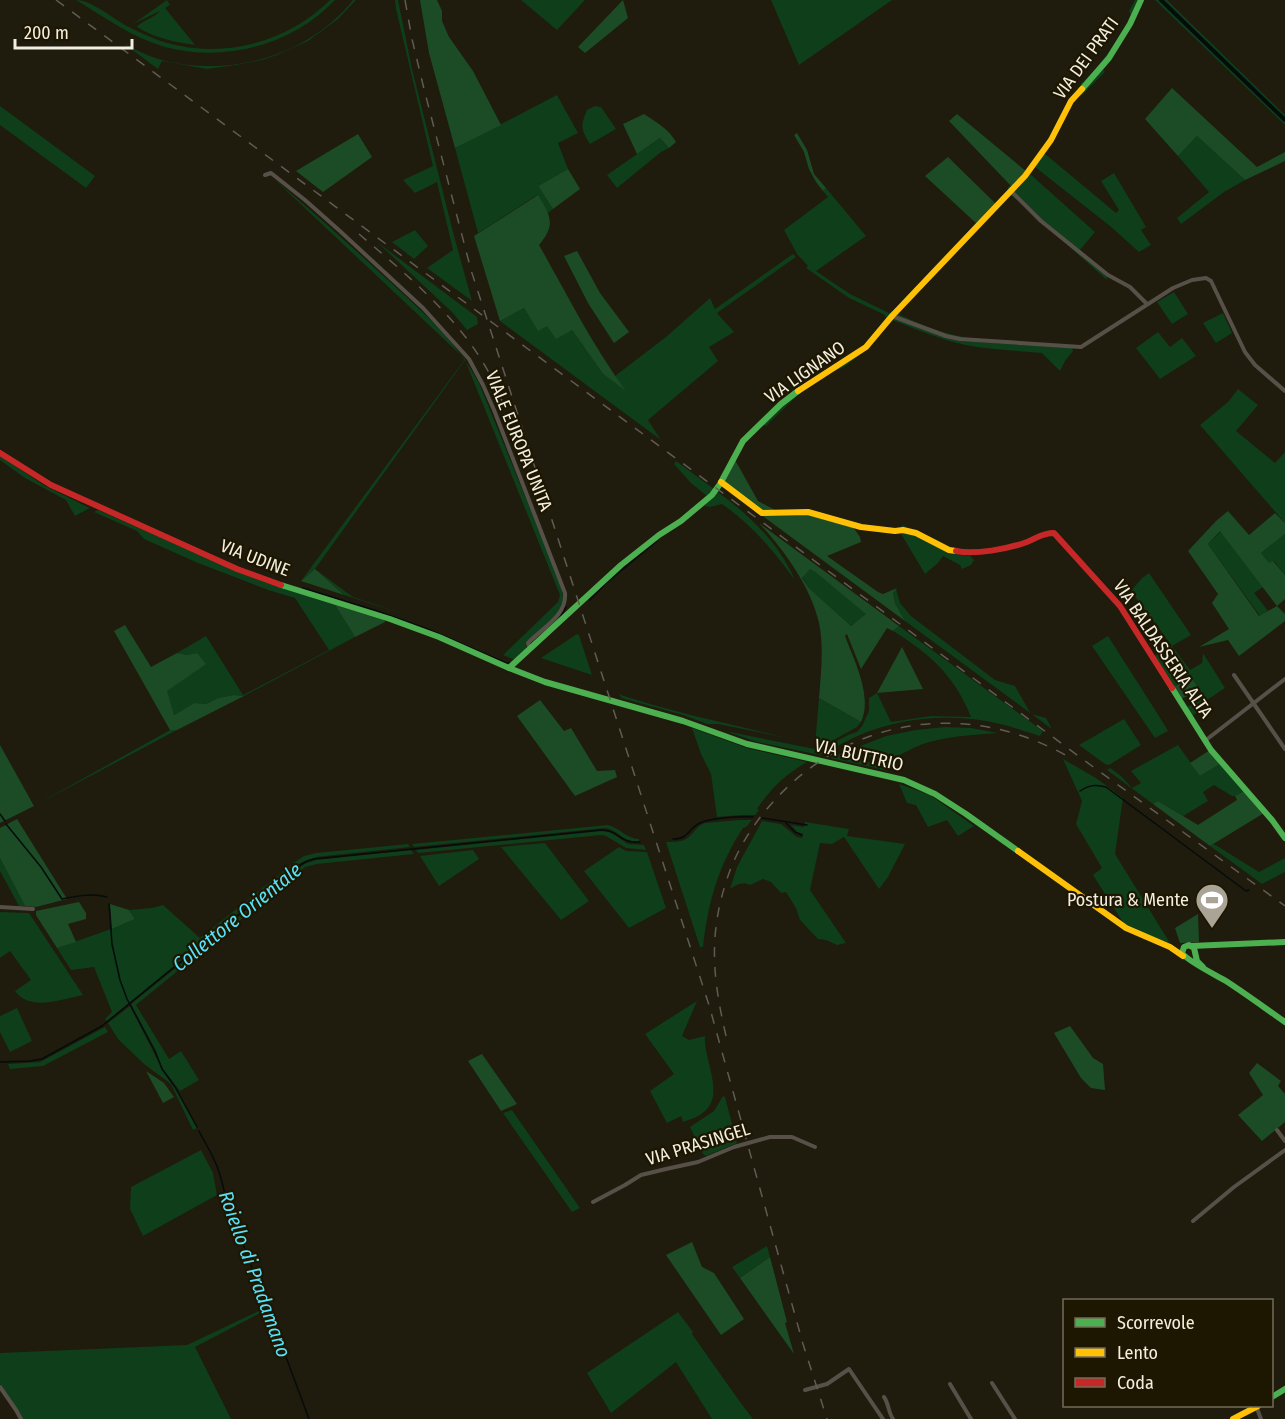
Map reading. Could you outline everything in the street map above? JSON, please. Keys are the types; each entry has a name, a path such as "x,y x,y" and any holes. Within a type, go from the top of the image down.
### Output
{"street":[{"name":"VIA DEI PRATI","path":"1011,191 1025,177 1051,140 1071,101 1109,58 1131,24 1141,0"},
{"name":"VIALE EUROPA UNITA","path":"265,175 271,173 305,200 423,308 459,346 477,373 565,593 561,612 528,644 530,649"},
{"path":"1011,191 1041,220 1108,275 1130,287 1147,304"},
{"name":"VIA LIGNANO","path":"509,668 621,565 659,535 674,527 712,495 722,482 738,448 749,435 803,387 846,362 866,347 892,316 1011,191"},
{"path":"892,316 954,338 1079,347 1179,285 1201,277 1208,278 1245,352 1255,365 1285,391"},
{"name":"VIA UDINE","path":"0,453 14,464 51,485 237,569 439,637 509,668"},
{"name":"VIA BALDASSERIA ALTA","path":"722,482 762,513 808,512 861,527 903,530 916,533 956,553 990,551 1016,546 1045,533 1054,533 1120,606 1221,762 1285,838"},
{"name":"VIA BUTTRIO","path":"509,668 545,682 683,721 747,744 904,780 935,794 1126,928 1191,955 1203,967 1285,1022"},
{"path":"1234,675 1285,749"},
{"path":"1206,740 1285,679"},
{"path":"0,908 33,909"},
{"path":"1210,945 1191,955 1182,951 1188,946 1210,945 1285,942"},
{"name":"VIA BUTTRIO","path":"1166,945 1188,946 1195,949 1191,955"},
{"path":"1277,1130 1285,1141"},
{"name":"VIA PRASINGEL","path":"592,1202 641,1175 698,1162 757,1140 787,1137 815,1147"},
{"path":"1193,1221 1234,1187 1285,1150"},
{"path":"805,1390 827,1384 849,1369 883,1419"},
{"path":"992,1383 1015,1419"},
{"path":"950,1384 971,1419"},
{"path":"0,1387 21,1419"},
{"path":"884,1397 888,1402 889,1413 893,1419"},
{"path":"1233,1419 1255,1407"}],"green space":[{"path":"76,0 89,3 129,27 157,40 211,49 233,48 275,36 295,27 330,0 335,0 318,16 279,39 234,51 211,53 188,51 153,43"},
{"path":"167,0 170,5 165,8 195,45 158,37 137,27 160,11 133,24"},
{"path":"353,0 356,0 338,19 308,41 277,55 262,60 236,65 207,69 162,61 158,69 123,43 165,61 217,66 243,63 292,48 315,35"},
{"path":"395,0 398,0 412,69 472,301 427,268 453,250 437,182 415,193 403,180 433,166"},
{"path":"420,0 437,0 449,37 473,71 501,125 455,148 429,53"},
{"path":"521,0 585,0 557,30"},
{"path":"623,0 628,18 585,53 578,47"},
{"path":"771,0 892,0 799,65"},
{"path":"1135,0 1144,0 1130,29 1103,69 1105,72 1081,96 1080,93 1072,103 1044,153 1116,213 1119,210 1101,181 1114,173 1146,227 1141,230 1151,245 1139,252 1035,167 1030,174 1095,232 1080,250 1106,272 1107,280 1012,196 1009,196 899,313 931,328 964,337 963,341 1072,348 1073,351 1060,371 1042,353 966,345 933,336 892,320 865,351 844,367 829,373 794,396 795,398 766,426 763,425 753,434 752,428 780,401 861,349 886,318 885,315 849,298 806,268 808,266 797,254 784,230 828,197 823,191 826,188 866,236 816,271 850,294 889,313 894,310 1032,164 1058,126 1082,86 1081,84 1120,34 1131,16 1129,11"},
{"path":"1155,0 1167,0 1285,115 1285,125"},
{"path":"1172,88 1257,167 1285,152 1285,161 1245,180 1197,136 1178,156 1145,119"},
{"path":"557,95 578,133 558,143 568,169 538,186 553,209 548,213 537,195 478,233 455,148"},
{"path":"0,106 95,176 86,188 0,125"},
{"path":"595,106 601,107 616,129 590,144 582,124 587,110"},
{"path":"644,114 666,130 676,142 669,148 660,138 637,154 623,124"},
{"path":"957,114 1027,172 1012,187 949,121"},
{"path":"797,133 807,150 814,174 826,188 823,191 809,169 804,152 794,135"},
{"path":"358,134 372,157 323,192 296,171"},
{"path":"1197,136 1245,180 1224,192 1181,224 1177,218 1209,192 1178,156"},
{"path":"660,138 669,148 617,188 607,175"},
{"path":"948,157 996,204 977,224 925,176"},
{"path":"568,169 580,189 553,209 538,186"},
{"path":"273,178 413,303 450,341 461,356"},
{"path":"538,195 550,220 548,232 539,245 591,338 626,391 603,374 572,330 556,339 547,326 538,331 524,308 500,321 474,236"},
{"path":"415,230 428,246 414,259 392,242"},
{"path":"377,242 477,317 478,324 467,330 452,312"},
{"path":"577,251 600,293 629,332 614,343 588,303 564,256"},
{"path":"793,254 796,257 717,313 734,332 709,347 718,361 648,420 661,440 500,321 524,308 538,330 547,325 572,330 603,374 624,389 615,376 666,337 710,298 715,309"},
{"path":"1174,292 1188,314 1172,324 1157,302"},
{"path":"1223,313 1232,333 1216,343 1203,323"},
{"path":"1158,332 1170,347 1182,338 1196,356 1160,379 1136,348"},
{"path":"464,360 315,569 301,581"},
{"path":"466,362 479,383 557,575 563,598 559,610 527,642 526,650 515,660 503,655 558,602 560,595"},
{"path":"1238,389 1258,405 1236,431 1275,463 1285,452 1285,523 1200,425 1228,402"},
{"path":"0,456 45,486 90,508 75,516 66,500 25,478 0,460"},
{"path":"734,458 758,501 775,510 814,515 853,527 861,542 827,556 878,592 883,594 897,588 893,593 895,603 905,621 722,486"},
{"path":"676,461 714,489 707,496 691,483 674,464"},
{"path":"718,492 741,510 772,542 795,580 762,539 733,512 722,504 704,506"},
{"path":"98,510 238,572 335,605 355,637 244,696 218,698 206,704 194,703 174,715 166,691 188,655 177,653 206,636 243,695 329,650 295,598 198,563 144,539 137,531 94,512"},
{"path":"1228,511 1249,535 1275,513 1285,523 1285,534 1261,553 1269,563 1273,561 1285,575 1285,599 1277,606 1285,614 1285,621 1239,656 1228,640 1199,647 1229,629 1212,603 1218,594 1188,551","holes":["1220,531 1277,606 1259,616 1208,544"]},
{"path":"759,523 899,626 893,631 887,628 861,669 847,634 845,636 864,690 864,712 861,722 819,698 822,660 819,623 815,609 787,557","holes":["810,569 866,614 851,626 809,588 802,578"]},
{"path":"902,525 917,532 915,535 935,546 955,554 970,556 974,560 971,565 962,569 960,565 943,556 925,574 900,532"},
{"path":"1221,531 1263,587 1254,593 1268,611 1260,616 1208,544"},
{"path":"1285,534 1285,575 1274,561 1269,564 1261,553"},
{"path":"315,569 353,597 416,618 344,595"},
{"path":"315,569 344,595 301,581"},
{"path":"810,569 867,614 851,626 809,588 802,577"},
{"path":"1149,573 1191,635 1172,646 1131,591"},
{"path":"896,589 900,603 911,616 995,680 1015,686 1031,713 905,621 895,603 893,593"},
{"path":"335,605 384,620 385,622 355,637"},
{"path":"125,625 151,667 177,653 188,655 197,653 206,664 167,691 174,715 194,703 206,704 218,698 244,696 177,730 170,730 114,631"},
{"path":"899,626 1043,731 1040,736 983,721 948,718 912,720 878,728 820,755 757,742 725,731 820,750 857,732 869,711 869,698 877,693 891,722 931,716 971,717 957,689 940,667 893,631"},
{"path":"577,634 579,635 592,675 541,658"},
{"path":"1108,636 1168,731 1155,738 1092,646"},
{"path":"1172,646 1190,670 1202,663 1203,653 1225,688 1207,700 1210,704 1192,716 1187,707 1205,698 1191,677 1174,687 1154,656 1158,654 1172,674 1177,672 1164,651"},
{"path":"902,647 923,689 877,693"},
{"path":"1191,677 1200,690 1181,699 1174,687"},
{"path":"619,692 621,695 662,707 787,738 718,724 707,724 621,698"},
{"path":"819,698 861,722 857,727 821,747 815,745"},
{"path":"540,700 564,731 571,728 597,771 615,770 617,777 575,796 517,716"},
{"path":"1032,714 1046,718 1052,729"},
{"path":"1124,719 1141,745 1109,765 1079,745"},
{"path":"945,727 971,728 998,733 932,741 885,763 866,755 855,754 889,771 830,758 886,736"},
{"path":"692,728 747,748 807,762 785,777 774,788 757,809 759,810 755,815 717,817 711,774"},
{"path":"170,730 177,730 34,806"},
{"path":"0,745 34,806 0,823"},
{"path":"1178,745 1200,776 1220,764 1244,791 1232,796 1214,785 1203,792 1208,801 1183,816 1158,801 1153,804 1107,770 1110,768 1132,788 1141,783 1131,771"},
{"path":"1210,750 1220,764 1200,776 1190,763"},
{"path":"1063,759 1096,778 1123,798 1115,854 1170,943 1126,927 1093,875 1102,868 1076,824 1082,801"},
{"path":"899,784 930,795 974,826 958,836 947,820 928,827 916,805 907,803"},
{"path":"1244,791 1264,813 1210,846 1153,804 1158,801 1198,825 1237,800 1235,796"},
{"path":"17,819 67,899 36,907 25,906 0,858 0,828"},
{"path":"752,820 743,828 734,842 715,885 703,947 700,947 666,842 686,839 705,823"},
{"path":"762,821 781,824 797,837 802,838 803,834 797,832 791,825 804,827 805,822 849,829 847,836 905,844 879,889 844,837 832,844 820,843 810,890 846,943 837,945 818,939 800,920 786,892 781,893 771,882 763,879 750,885 744,883 730,889 737,867"},
{"path":"608,825 639,841 625,839 605,828 414,847 412,844"},
{"path":"601,831 610,832 628,844 644,845 646,850 626,848 601,835 418,853 416,850"},
{"path":"545,843 589,901 561,920 501,847"},
{"path":"408,844 410,847 316,857 300,863 107,1021 105,1019 112,1012 94,967 71,970 57,948 111,929 112,933 112,929 135,919 129,910 163,905 200,938 304,856"},
{"path":"1214,844 1259,872 1285,858 1285,872 1262,884 1210,846"},
{"path":"619,847 626,851 647,852 666,908 629,928 584,871"},
{"path":"411,850 414,854 305,867 136,1005 169,1059 181,1051 199,1080 180,1091 163,1069 131,1004 304,864 316,860"},
{"path":"473,850 479,859 439,886 420,856"},
{"path":"0,858 25,906 19,906 0,871"},
{"path":"79,902 86,913 86,919 68,924 76,942 57,948 36,915 36,911"},
{"path":"110,904 129,910 135,919 112,929"},
{"path":"0,912 29,913 83,995 38,1003 21,997 15,991 31,980 10,951 0,958"},
{"path":"1198,914 1199,942 1180,943 1175,928"},
{"path":"697,1001 682,1036 689,1040 705,1036 713,1085 711,1104 695,1118 683,1122 681,1116 667,1123 650,1091 674,1074 645,1034"},
{"path":"130,1006 162,1069 175,1087 197,1128 193,1130 171,1084 144,1064 118,1039 108,1023"},
{"path":"17,1008 32,1041 10,1052 0,1032 0,1016"},
{"path":"1070,1026 1093,1058 1103,1064 1105,1090 1091,1088 1081,1078 1054,1033"},
{"path":"105,1027 108,1032 43,1066 10,1069 8,1064 40,1062"},
{"path":"482,1054 517,1104 501,1111 468,1061"},
{"path":"1257,1063 1281,1081 1278,1086 1285,1094 1285,1122 1262,1141 1238,1115 1263,1095 1249,1073"},
{"path":"146,1071 164,1083 174,1097 163,1103"},
{"path":"723,1096 737,1143 706,1156 690,1127 714,1111"},
{"path":"512,1110 580,1208 572,1212 503,1113"},
{"path":"201,1150 213,1173 217,1195 143,1236 130,1209 131,1187"},
{"path":"692,1242 702,1267 714,1273 744,1319 721,1335 666,1255"},
{"path":"767,1246 770,1257 740,1278 732,1267"},
{"path":"770,1257 787,1322 785,1323 794,1354 740,1278"},
{"path":"263,1309 264,1311 195,1347 231,1419 23,1419 0,1384 0,1353 187,1345"},
{"path":"678,1312 753,1419 712,1419 676,1362 611,1413 587,1373"}],"waterway":[{"path":"1161,0 1285,120"},
{"path":"589,599 657,541"},
{"path":"303,588 430,630 506,663 511,663"},
{"path":"552,625 566,607"},
{"name":"Collettore Orientale","path":"1080,791 1086,787 1106,787 1246,891 1249,890"},
{"name":"Roiello di Pradamano","path":"0,814 5,821"},
{"name":"Collettore Orientale","path":"673,839 683,837 704,821 753,817"},
{"name":"Collettore Orientale","path":"762,818 807,825"},
{"path":"786,823 802,835"},
{"name":"Roiello di Pradamano","path":"6,824 41,867 62,899 90,895 107,897"},
{"name":"Collettore Orientale","path":"0,1062 42,1059 102,1026 307,861 601,830 612,832 628,841 640,842"},
{"name":"Roiello di Pradamano","path":"109,904 112,944 127,999 162,1069 175,1087 197,1127"},
{"name":"Roiello di Pradamano","path":"199,1131 217,1167 230,1211 309,1419"}],"railway":[{"path":"56,0 1092,766 1285,906"},
{"path":"405,0 424,89 471,270 709,1005 803,1344 827,1419"},
{"path":"359,234 430,297 462,333 488,371 515,431"},
{"path":"726,1036 714,957 717,920 727,879 740,848 759,819 773,802 804,773 838,751 874,735 912,726 951,723 990,727 1029,738 1067,756"}],"traffic: fast":[{"path":"1082,89 1109,58 1130,24 1141,0"},
{"path":"509,668 621,565 712,495 743,441 781,404 798,391"},
{"path":"281,585 439,637 545,682 683,721 747,744 904,780 935,794 1018,851"},
{"path":"1172,688 1211,750 1285,838"},
{"path":"1191,946 1285,942"},
{"path":"1203,967 1197,961 1194,948 1189,945 1184,947 1182,953 1190,960 1226,981 1285,1022"},
{"path":"1273,1396 1285,1389"}],"traffic: slow":[{"path":"798,391 866,347 892,316 1025,176 1051,140 1071,101 1082,89"},
{"path":"721,482 762,513 808,512 861,527 903,530 916,533 949,550 956,551"},
{"path":"1018,851 1126,928 1170,947 1183,956"},
{"path":"1233,1419 1256,1407"}],"traffic: jam":[{"path":"0,453 51,485 237,569 281,585"},
{"path":"956,551 982,552 1001,549 1054,533 1120,606 1172,688"}],"place":[{"name":"Postura & Mente","path":"1212,929"}]}
